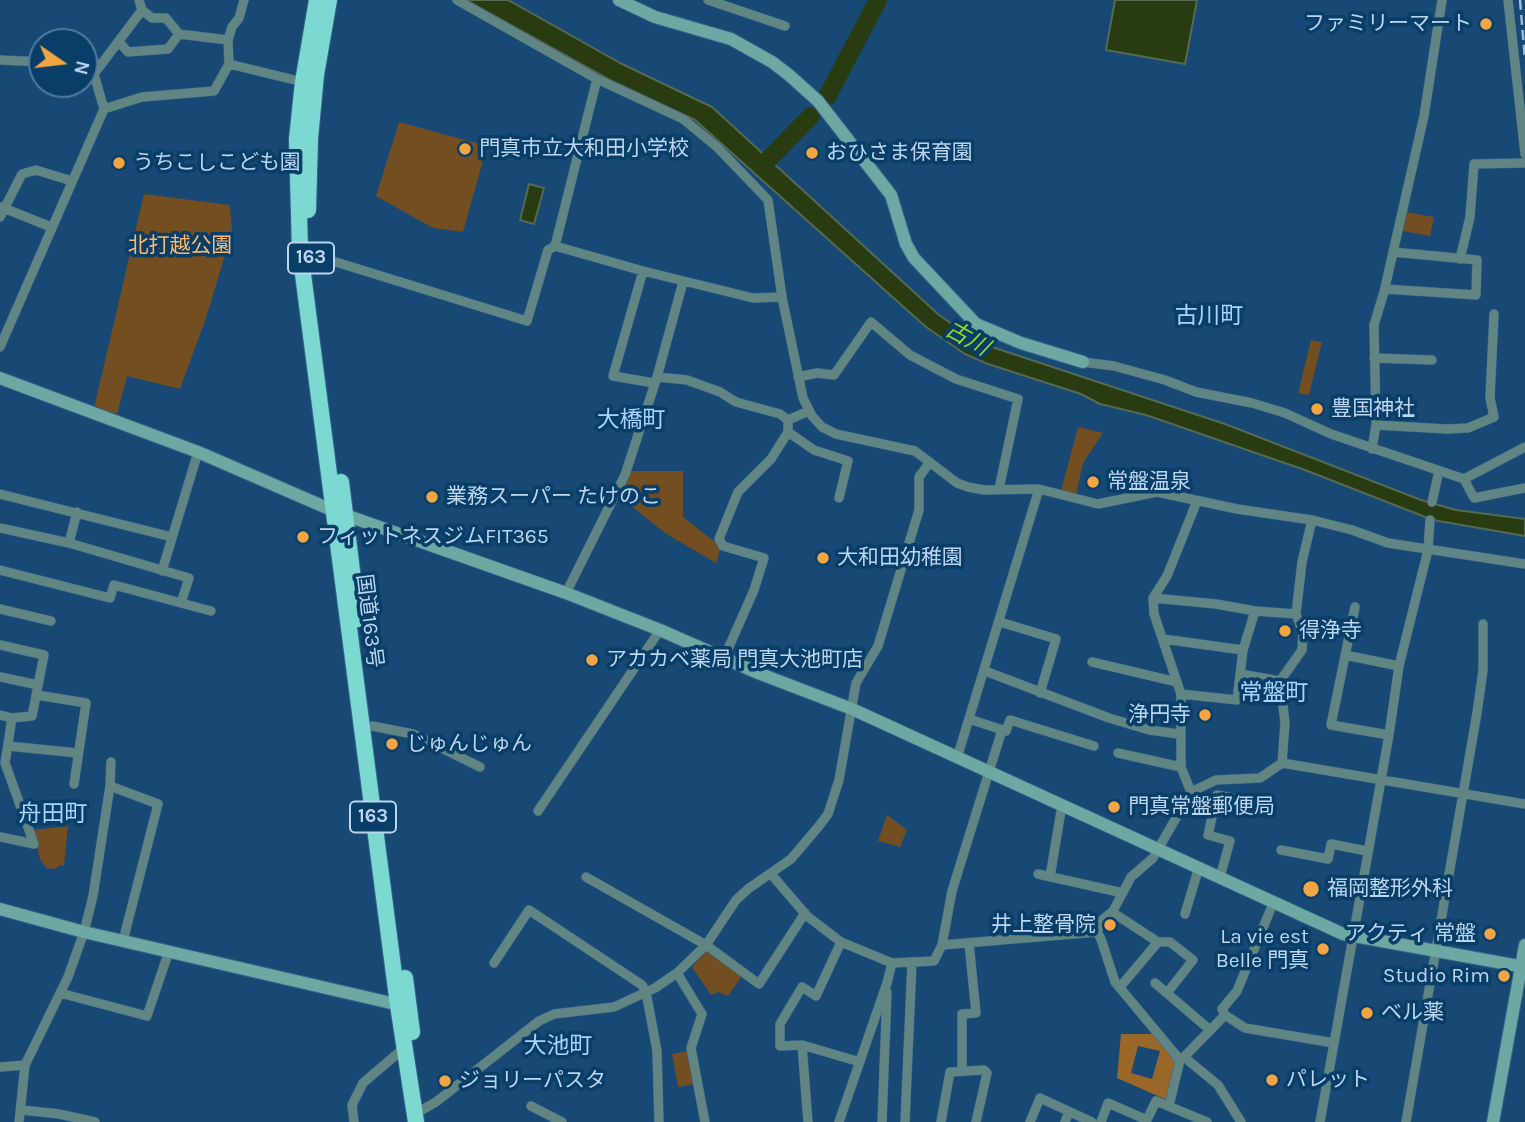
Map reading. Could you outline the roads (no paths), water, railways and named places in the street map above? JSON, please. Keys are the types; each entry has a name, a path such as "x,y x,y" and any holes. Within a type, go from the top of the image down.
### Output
{"highway":[{"name":"国道163号","path":"305,253 297,139 303,82 317,0"},
{"name":"国道163号","path":"329,0 316,75 310,138 305,307 372,726 403,1006 404,1048 420,1117"},
{"name":"国道163号","path":"340,513 403,1006 420,1117"}],"street":[{"path":"104,109 142,97 214,91 229,64 228,40 244,0"},
{"path":"457,0 597,79 694,125 768,200 782,297 798,377 809,411 822,427 836,434 915,452 957,483 984,490 1039,489 1098,504 1157,492 1312,520 1388,542 1428,550 1525,564"},
{"path":"619,0 655,17 731,39 772,62 818,101 891,195 906,244 914,258 976,324 1021,343 1083,362 1114,366 1196,392 1252,403 1285,413 1331,434 1464,479 1474,498 1525,488"},
{"path":"708,0 785,26"},
{"path":"1372,449 1376,425 1374,325 1385,289 1424,116 1442,0"},
{"path":"1508,0 1525,154"},
{"path":"0,347 104,109 94,74 119,42 141,5 152,18 166,18 179,34 228,40"},
{"path":"119,42 128,52 168,49 179,34"},
{"path":"0,61 28,62"},
{"path":"229,64 303,82"},
{"path":"555,246 597,79"},
{"path":"1460,258 1470,217 1474,164 1525,163"},
{"path":"0,217 2,207 22,174 36,170 72,181"},
{"path":"2,207 51,227"},
{"path":"305,253 527,321 548,250 555,246 683,282 753,298 782,297"},
{"path":"1385,289 1476,295 1477,260 1393,252"},
{"path":"643,271 613,376 687,380 720,392 736,402 780,414 788,419"},
{"path":"566,593 625,475 656,380 683,282"},
{"path":"1376,425 1468,428 1494,417 1490,398 1494,314"},
{"path":"798,377 817,373 834,375 871,322 910,355 956,379 1018,399 999,489"},
{"path":"1374,358 1432,360"},
{"path":"0,377 198,452 340,513 566,593 852,709 1343,934 1523,966"},
{"path":"788,419 809,411"},
{"path":"724,658 754,590 764,558 723,546 719,538 738,492 771,459 788,432 788,419"},
{"path":"788,432 814,450 848,461 839,498"},
{"path":"1464,479 1525,447"},
{"path":"162,571 198,452"},
{"path":"420,1117 539,1021 554,1014 614,1007 677,973 706,945 736,900 748,888 791,859 828,814 839,780 856,683 878,646 886,626 919,510 919,477 930,462"},
{"path":"1432,502 1440,471"},
{"path":"957,758 1039,489"},
{"path":"0,494 172,537"},
{"path":"1191,792 1181,767 1181,694 1154,614 1153,598 1167,576 1197,501"},
{"path":"69,543 77,512"},
{"path":"1282,763 1285,723 1280,681 1302,650 1303,633 1296,614 1302,562 1312,520"},
{"path":"1320,1122 1399,666 1428,550 1430,520"},
{"path":"0,528 69,543 189,578 181,603"},
{"path":"0,570 110,598 114,585 211,611"},
{"path":"1153,598 1296,614"},
{"path":"1355,607 1331,725 1389,735"},
{"path":"0,609 51,621"},
{"path":"1181,694 1237,701 1243,650 1255,611"},
{"path":"1000,622 1056,639 1040,693"},
{"path":"1406,1122 1483,670 1483,624"},
{"path":"538,811 660,630"},
{"path":"1163,639 1243,650"},
{"path":"0,645 44,655 32,716 12,718 0,715"},
{"path":"1345,655 1399,666"},
{"path":"1092,662 1177,682"},
{"path":"985,671 1109,718 1149,730 1180,734"},
{"path":"1240,674 1280,681"},
{"path":"0,677 38,685"},
{"path":"37,695 86,703 76,753 74,784"},
{"path":"0,837 34,844 5,763 12,718"},
{"path":"970,719 1006,731 1010,720 1094,746"},
{"path":"372,726 413,734 480,768"},
{"path":"771,874 805,913 841,942 892,963 934,961 942,945 952,891 1002,730"},
{"path":"8,746 76,753"},
{"path":"1118,753 1181,767"},
{"path":"19,1122 25,1065 60,993 84,932 93,896 110,786 111,762"},
{"path":"1241,1122 1218,1085 1182,1058 1115,982 1097,932 1101,921 1111,912 1131,877 1153,858 1191,792 1216,780 1260,778 1282,763 1525,804"},
{"path":"110,786 158,804 123,941"},
{"path":"1220,877 1230,841 1208,835 1217,795 1232,798"},
{"path":"1050,877 1062,805"},
{"path":"1282,850 1328,859 1331,844 1367,851"},
{"path":"1185,914 1199,867"},
{"path":"1038,874 1123,893"},
{"path":"586,877 706,945 759,984 805,913"},
{"path":"1274,901 1237,990 1222,1009 1224,1015 1245,1028 1334,1043"},
{"path":"0,909 84,932 403,1006"},
{"path":"494,963 529,910 642,985 646,992 657,1051 659,1122"},
{"path":"1111,912 1158,942 1170,942 1193,960 1167,993"},
{"path":"942,945 1097,932"},
{"path":"841,942 816,996 803,987 780,1024 780,1045 802,1045 860,1062"},
{"path":"1120,987 1158,942"},
{"path":"962,1070 962,1014 976,1013 969,943"},
{"path":"1493,1122 1525,945"},
{"path":"60,993 147,1016 169,951"},
{"path":"905,1122 912,962"},
{"path":"839,1122 892,963"},
{"path":"677,973 702,1014 691,1048 705,1122"},
{"path":"882,1122 887,983"},
{"path":"1155,983 1210,1030"},
{"path":"1169,1106 1182,1058 1224,1015"},
{"path":"802,1045 808,1122"},
{"path":"354,1122 352,1105 363,1083 404,1048"},
{"path":"0,1067 25,1065"},
{"path":"941,1122 950,1072 984,1070 987,1073 976,1122"},
{"path":"1030,1122 1040,1098 1092,1122"},
{"path":"1101,1122 1108,1103 1147,1121 1156,1101 1207,1122"},
{"path":"531,1106 562,1122"},
{"path":"22,1110 95,1122"},
{"path":"1065,1122 1069,1112"}],"water":[{"name":"古川","path":"466,0 508,0 620,63 712,107 939,315 974,339 1225,424 1421,500 1456,510 1525,519 1525,536 1433,520 1305,470 1146,415 1100,404 1081,394 965,354 926,327 695,120 612,81"},
{"path":"1115,0 1197,0 1185,64 1106,50"},
{"path":"529,184 544,188 534,224 520,220"}],"waterway":[{"path":"827,97 878,0"},
{"path":"762,166 811,116"}],"railway":[{"path":"1520,0 1525,60"}],"place":[{"name":"ファミリーマート","path":"1486,24"},
{"name":"門真市立大和田小学校","path":"465,149"},
{"name":"おひさま保育園","path":"812,153"},
{"name":"うちこしこども園","path":"119,163"},
{"name":"豊国神社","path":"1317,409"},
{"name":"常盤温泉","path":"1093,482"},
{"name":"業務スーパー たけのこ","path":"432,497"},
{"name":"フィットネスジムFIT365","path":"303,537"},
{"name":"大和田幼稚園","path":"823,558"},
{"name":"得浄寺","path":"1285,631"},
{"name":"アカカベ薬局 門真大池町店","path":"592,660"},
{"name":"浄円寺","path":"1205,715"},
{"name":"じゅんじゅん","path":"392,744"},
{"name":"門真常盤郵便局","path":"1114,807"},
{"name":"福岡整形外科","path":"1311,889"},
{"name":"井上整骨院","path":"1110,925"},
{"name":"アクティ 常盤","path":"1490,934"},
{"name":"La vie est Belle 門真","path":"1323,949"},
{"name":"Studio Rim","path":"1504,976"},
{"name":"ベル薬","path":"1367,1013"},
{"name":"パレット","path":"1272,1080"},
{"name":"ジョリーパスタ","path":"445,1081"}],"district":[{"name":"古川町","path":"1209,316"},
{"name":"大橋町","path":"631,420"},
{"name":"常盤町","path":"1274,693"},
{"name":"舟田町","path":"53,814"},
{"name":"大池町","path":"558,1046"}],"park label":[{"name":"北打越公園","path":"180,246"}]}
